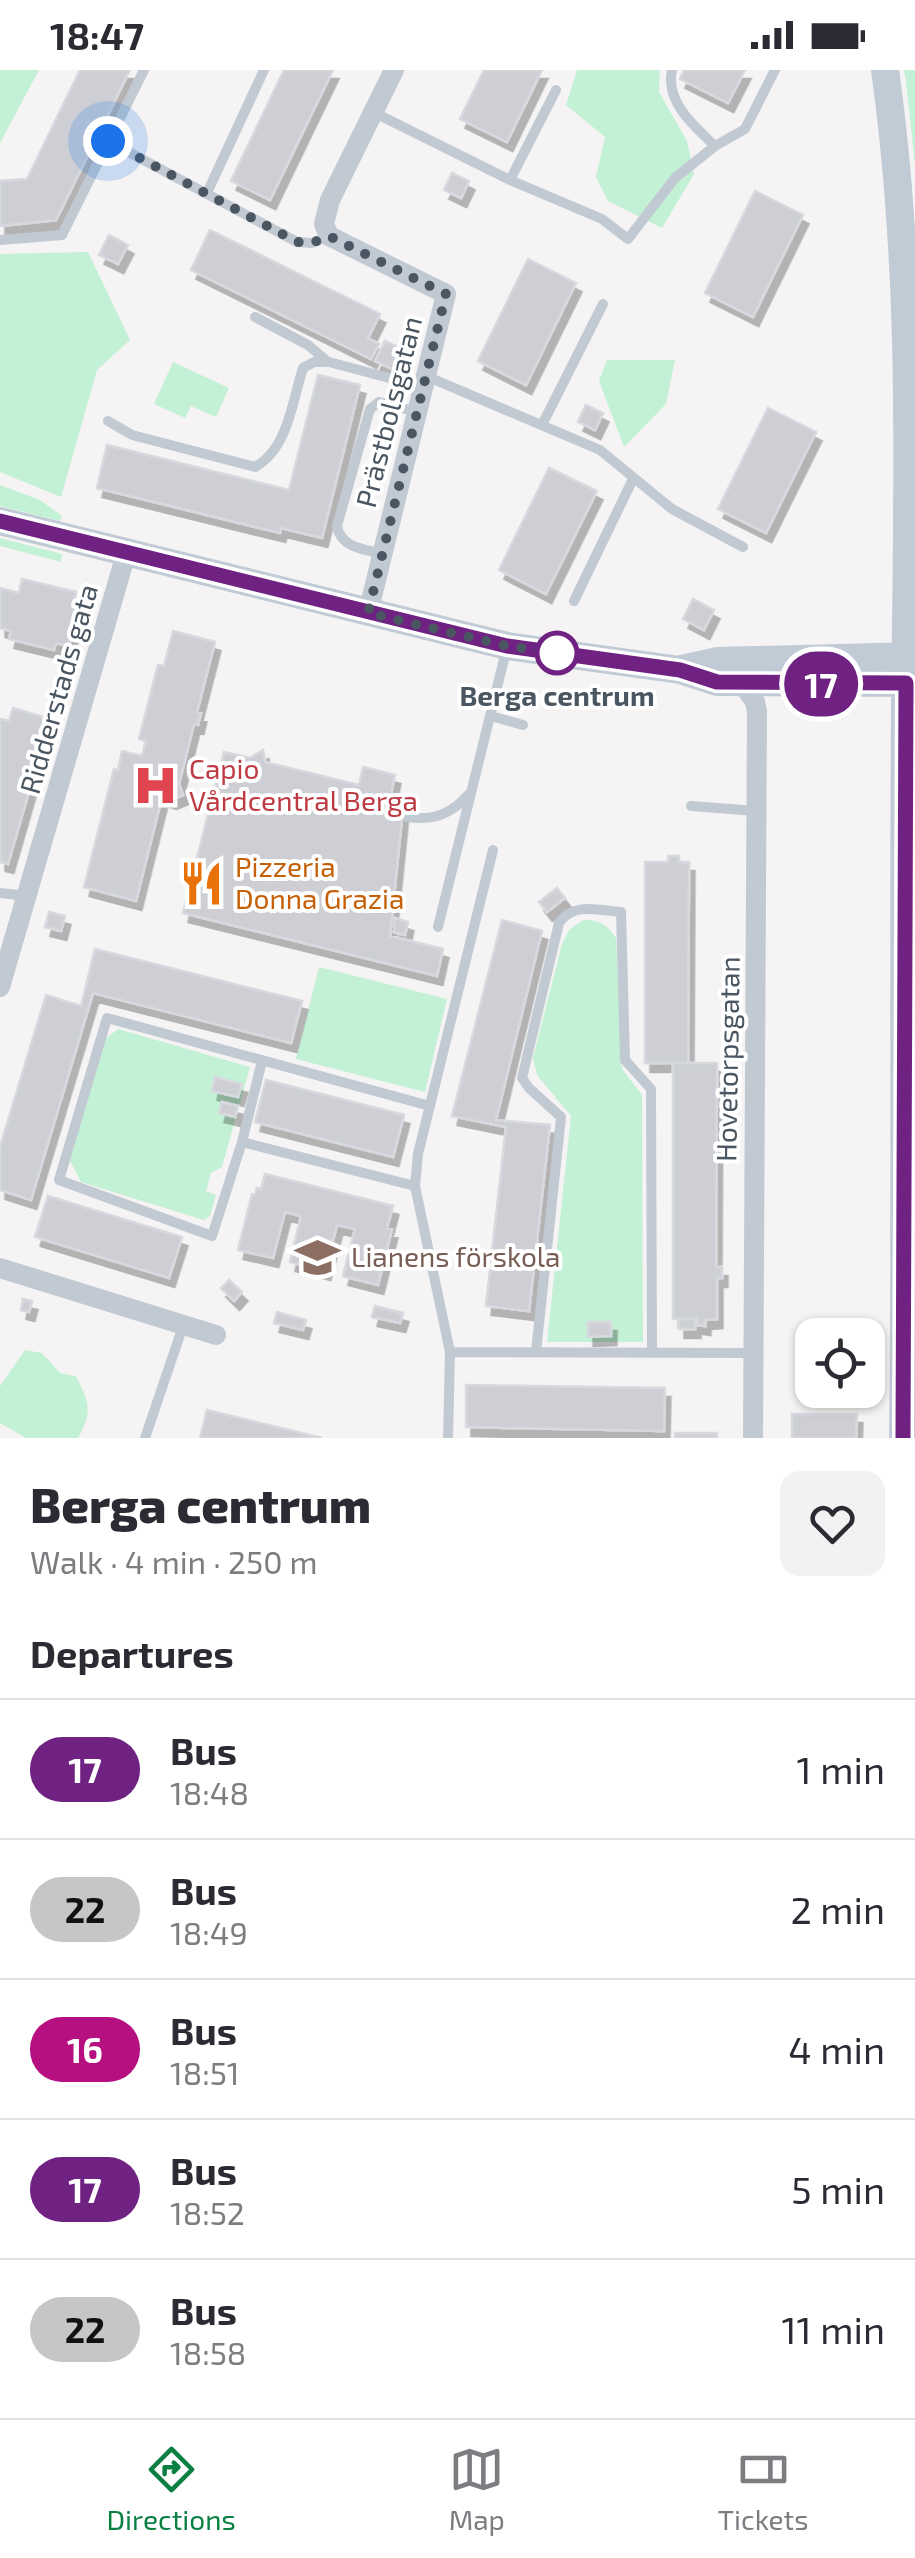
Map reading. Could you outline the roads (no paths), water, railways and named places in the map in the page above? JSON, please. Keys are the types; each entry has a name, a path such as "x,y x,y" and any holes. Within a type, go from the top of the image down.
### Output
{"main road":[{"path":"884,70 902,259 908,515 903,1438"},
{"path":"0,521 507,646 680,670 717,682 743,684 910,670"},
{"path":"680,670 718,661 910,670"}],"street":[{"path":"329,236 325,212 394,70"},
{"name":"Prästbolsgatan","path":"329,236 446,294 368,613"},
{"name":"Ridderstads gata","path":"0,987 126,554"},
{"name":"Hovetorpsgatan","path":"743,684 757,711 753,1438"},
{"path":"0,1268 216,1335"}],"lane":[{"path":"0,240 62,235 144,70"},
{"path":"207,193 264,70"},
{"path":"672,70 670,80 677,105 715,146"},
{"path":"373,112 510,180 602,218 628,240 674,178 715,146 745,130 775,70"},
{"path":"510,180 556,90"},
{"path":"108,141 297,242 312,243 329,236"},
{"path":"542,425 603,304"},
{"path":"255,317 308,345 329,362"},
{"path":"108,421 132,436 254,466 269,459 279,446 304,368 314,362 329,362 424,382 600,450 672,510 743,548"},
{"path":"383,554 351,546 339,535 337,526 370,409 379,402 417,412"},
{"path":"574,601 632,479"},
{"path":"438,927 507,646"},
{"path":"491,716 524,724"},
{"path":"407,817 436,818 451,812 474,788"},
{"path":"691,806 756,811"},
{"path":"448,1438 450,1352 415,1186 418,1154 493,850"},
{"path":"0,893 27,896"},
{"path":"536,1352 561,1116 522,1078 559,923 576,909 621,912 625,1060 651,1089 652,1351"},
{"path":"262,1061 242,1142 212,1236 59,1180 108,1018 430,1106"},
{"path":"242,1142 415,1186"},
{"path":"145,1438 184,1325"},
{"path":"450,1352 752,1353"}],"place":[{"name":"Berga centrum","path":"557,653"},
{"name":"Capio Vårdcentral Berga","path":"156,785"},
{"name":"Pizzeria Donna Grazia","path":"202,883"},
{"name":"Lianens förskola","path":"318,1257"}]}
